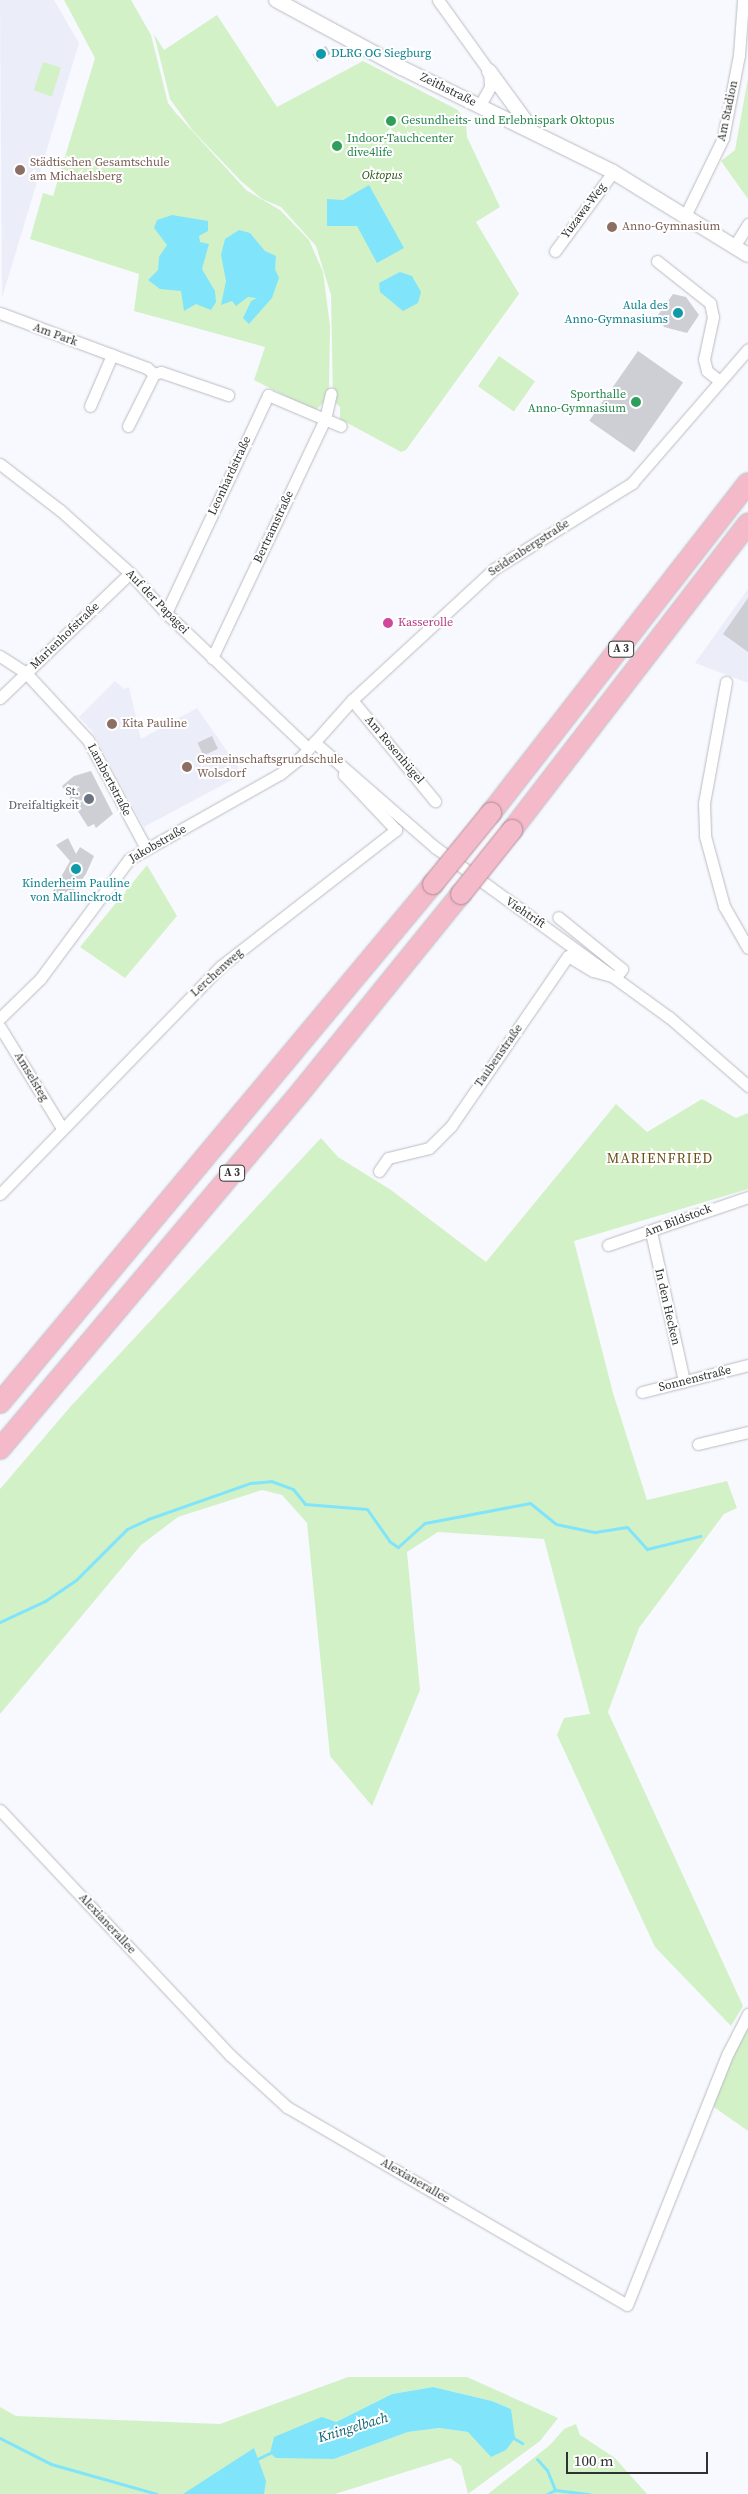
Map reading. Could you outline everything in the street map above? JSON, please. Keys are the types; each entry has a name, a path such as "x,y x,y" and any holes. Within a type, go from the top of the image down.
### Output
{"highway":[{"name":"A 3","path":"0,1403 491,813 748,483"},
{"name":"A 3","path":"0,1449 299,1094 512,830 748,523"}],"street":[{"name":"Zeithstraße","path":"276,0 480,106 532,130 613,172 686,214 748,255"},
{"path":"439,0 532,130"},
{"name":"Am Stadion","path":"686,214 723,138 739,55 743,0"},
{"path":"480,106 490,87 489,72"},
{"name":"Yuzawa-Weg","path":"555,251 613,172"},
{"path":"735,246 748,224"},
{"path":"657,261 710,303 713,318 704,359 707,370 720,381"},
{"name":"Am Park","path":"0,313 147,368 154,374 161,372 228,395"},
{"name":"Seidenbergstraße","path":"311,745 352,700 494,569 632,483 748,349"},
{"path":"90,406 112,355"},
{"path":"128,426 154,374"},
{"name":"Bertramstraße","path":"212,658 325,419 331,394"},
{"name":"Leonhardstraße","path":"166,613 268,395 325,419"},
{"path":"325,419 341,426"},
{"name":"Auf der Papagei","path":"0,464 130,574 212,658 311,745 345,771 436,848"},
{"name":"Marienhofstraße","path":"0,698 130,574"},
{"name":"Lambertstraße","path":"0,656 26,673 88,740 146,848"},
{"path":"726,682 704,803 705,836 721,898 748,948"},
{"name":"Am Rosenhügel","path":"352,700 435,801"},
{"name":"Jakobstraße","path":"0,1018 40,979 129,859 280,774 311,745"},
{"name":"Lerchenweg","path":"0,1194 221,966 396,830 344,775 345,771"},
{"name":"Viehtrift","path":"436,848 616,978 748,1086"},
{"name":"Viehtrift","path":"558,917 622,969 616,978"},
{"name":"Taubenstraße","path":"379,1171 388,1158 429,1148 451,1126 568,956 592,971 616,978"},
{"name":"Amselsteg","path":"0,1027 62,1128"},
{"name":"Am Bildstock","path":"608,1245 651,1232 702,1210 748,1197"},
{"name":"In den Hecken","path":"651,1232 684,1381"},
{"name":"Sonnenstraße","path":"642,1392 748,1365"},
{"path":"698,1444 748,1432"},
{"name":"Alexianerallee","path":"0,1810 230,2055 287,2107 628,2305 728,2053 748,2014"}],"shaded area":[{"name":"Städtischen Gesamtschule am Michaelsberg","path":"0,0 54,0 79,43 2,298"},
{"path":"748,589 748,683 695,663"},
{"name":"Gemeinschaftsgrundschule Wolsdorf","path":"115,681 124,689 129,687 141,739 197,708 243,774 144,827 92,731 79,717"}],"green space":[{"path":"64,0 131,0 151,35 168,103 246,190 280,210 309,240 323,272 330,326 329,391 327,399 315,411 254,380 265,347 134,311 139,274 30,239 43,193 53,196 95,58"},
{"name":"Oktopus","path":"217,15 277,107 363,61 458,110 466,123 467,137 500,207 476,222 519,294 406,450 401,452 340,419 340,407 333,400 331,295 316,246 281,207 262,199 241,181 193,131 170,99 154,34 164,50"},
{"path":"43,62 61,68 52,96 34,91"},
{"path":"748,78 748,199 721,161 735,150"},
{"path":"499,356 535,381 514,412 478,386"},
{"path":"147,865 177,916 125,978 80,947"},
{"path":"702,1099 736,1118 748,1113 748,1189 574,1241 613,1393 647,1500 727,1481 737,1508 724,1514 639,1628 608,1712 743,2006 731,2026 655,1947 557,1735 564,1718 590,1714 544,1539 438,1532 407,1552 420,1690 372,1806 330,1756 307,1523 282,1495 262,1490 178,1517 141,1545 0,1714 0,1489 71,1406 321,1138 338,1157 391,1190 486,1262 616,1104 647,1132"},
{"path":"748,2028 748,2131 711,2105 734,2045"},
{"path":"348,2377 467,2377 558,2418 540,2441 468,2494 461,2466 450,2458 335,2494 0,2494 0,2407 16,2416 220,2424","holes":["433,2387 492,2401 511,2409 468,2432 439,2428 408,2432 334,2459 336,2422 392,2394"]},
{"path":"576,2424 580,2435 615,2458 647,2494 488,2494 550,2445 564,2429"}],"water":[{"path":"369,185 404,248 377,263 357,226 327,226 327,199 343,200"},
{"path":"172,215 208,221 208,231 199,236 200,242 209,244 202,269 215,291 216,302 211,310 196,304 184,311 181,291 160,289 148,280 158,270 159,257 167,245 154,228 157,220"},
{"path":"239,230 250,233 265,251 276,256 275,269 279,278 272,298 249,324 243,318 251,301 257,298 248,297 236,306 232,301 221,305 226,281 221,255 225,239"},
{"path":"400,272 412,276 421,292 418,303 403,311 380,292 379,283"},
{"path":"433,2387 492,2401 511,2409 515,2438 506,2450 491,2457 468,2432 439,2428 408,2432 334,2459 276,2458 270,2453 274,2437 322,2417 336,2422 392,2394"},
{"path":"254,2448 266,2481 264,2494 183,2494"}],"building":[{"name":"DLRG OG Siegburg","path":"326,46 331,54 317,62 312,54"},
{"name":"Aula des Anno-Gymnasiums","path":"673,294 686,297 699,315 687,333 664,327 658,315"},
{"name":"Sporthalle Anno-Gymnasium","path":"638,351 683,383 634,452 589,421"},
{"path":"748,598 748,652 723,634"},
{"path":"212,736 218,749 203,755 197,743"},
{"name":"St. Dreifaltigkeit","path":"91,771 113,814 96,828 94,824 88,827 62,786 74,776"},
{"name":"Kinderheim Pauline von Mallinckrodt","path":"68,838 76,854 80,847 94,856 86,874 66,901 52,893 70,861 56,845"}],"waterway":[{"path":"0,1622 45,1601 76,1580 127,1529 148,1519 250,1483 271,1481 293,1489 305,1504 367,1509 389,1541 398,1547 425,1523 530,1503 556,1524 595,1532 627,1527 647,1549 700,1536"},
{"name":"Kningelbach","path":"512,2437 522,2443"},
{"name":"Kningelbach","path":"0,2438 51,2464 157,2494"},
{"name":"Kningelbach","path":"255,2460 272,2452"},
{"name":"Kningelbach","path":"537,2459 547,2470 555,2490 590,2494"},
{"path":"547,2494 555,2490"}],"place":[{"name":"DLRG OG Siegburg","path":"321,54"},
{"name":"Gesundheits- und Erlebnispark Oktopus","path":"391,121"},
{"name":"Indoor-Tauchcenter dive4life","path":"337,146"},
{"name":"Städtischen Gesamtschule am Michaelsberg","path":"20,170"},
{"name":"Anno-Gymnasium","path":"612,227"},
{"name":"Aula des Anno-Gymnasiums","path":"678,313"},
{"name":"Sporthalle Anno-Gymnasium","path":"636,402"},
{"name":"Kasserolle","path":"388,623"},
{"name":"Kita Pauline","path":"112,724"},
{"name":"Gemeinschaftsgrundschule Wolsdorf","path":"187,767"},
{"name":"St. Dreifaltigkeit","path":"89,799"},
{"name":"Kinderheim Pauline von Mallinckrodt","path":"76,869"}],"district":[{"name":"MARIENFRIED","path":"660,1158"}]}
